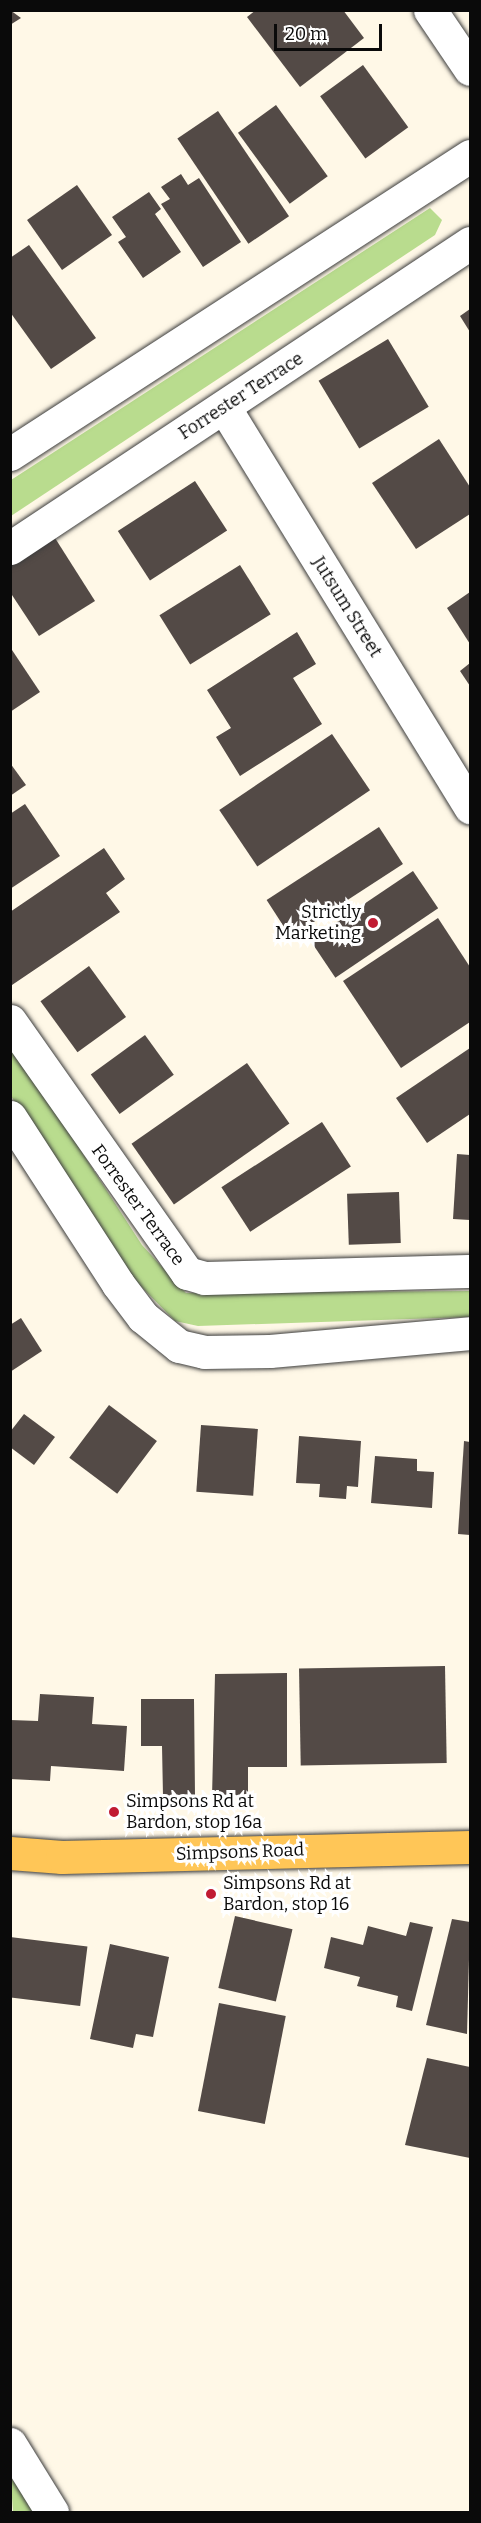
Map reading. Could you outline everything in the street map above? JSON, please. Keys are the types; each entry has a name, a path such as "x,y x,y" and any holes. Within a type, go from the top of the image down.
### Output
{"main road":[{"name":"Simpsons Road","path":"10,1853 74,1857 471,1847"}],"street":[{"path":"430,10 471,69"},
{"path":"10,454 471,156"},
{"name":"Forrester Terrace","path":"10,548 471,243"},
{"name":"Jutsum Street","path":"224,407 471,807"},
{"name":"Forrester Terrace","path":"10,1021 152,1230 187,1273 204,1278 471,1271"},
{"path":"10,1117 118,1284 143,1317 179,1346 204,1352 270,1351 471,1333"},
{"path":"10,2444 52,2512"}],"green space":[{"path":"430,208 442,220 435,235 11,516 11,480"},
{"path":"10,1041 142,1245 186,1293 470,1291 470,1317 198,1326 175,1321 117,1262 11,1096"},
{"path":"10,2469 36,2512 13,2512"}],"building":[{"path":"10,10 21,18 10,25"},
{"path":"256,10 343,10 364,38 300,87 247,17"},
{"path":"363,65 408,127 365,158 320,96"},
{"path":"276,105 328,176 290,204 238,133"},
{"path":"218,111 289,216 248,244 177,138"},
{"path":"181,174 188,185 199,178 241,242 203,267 161,204 170,199 161,187"},
{"path":"77,185 112,235 62,270 27,220"},
{"path":"149,192 161,209 155,214 181,252 143,278 118,242 126,237 112,217"},
{"path":"29,245 96,338 51,369 10,312 10,258"},
{"path":"470,309 470,332 460,316"},
{"path":"388,339 429,407 359,448 319,381"},
{"path":"439,439 470,487 470,514 416,549 372,483"},
{"path":"195,481 227,530 150,581 118,531"},
{"path":"55,538 95,601 39,636 10,592 10,566"},
{"path":"240,565 271,614 190,665 159,615"},
{"path":"470,592 470,644 447,608"},
{"path":"297,632 316,664 293,678 322,724 240,776 216,737 231,728 207,690"},
{"path":"10,647 40,692 10,712"},
{"path":"470,663 470,686 460,671"},
{"path":"332,734 370,790 257,866 219,810"},
{"path":"10,763 26,785 10,796"},
{"path":"25,804 60,856 10,889 10,814"},
{"path":"379,827 403,864 291,937 267,900"},
{"path":"104,848 125,879 106,893 120,912 12,985 10,912"},
{"name":"Strictly Marketing","path":"413,871 438,908 335,978 310,940"},
{"path":"438,918 470,967 470,1022 401,1068 343,981"},
{"path":"89,966 126,1017 77,1052 40,1001"},
{"path":"145,1035 174,1075 120,1114 91,1074"},
{"path":"470,1048 470,1114 427,1143 396,1098"},
{"path":"247,1063 289,1124 174,1204 131,1144"},
{"path":"322,1122 351,1166 250,1232 221,1187"},
{"path":"457,1154 470,1155 470,1220 453,1219"},
{"path":"399,1192 401,1243 349,1245 347,1194"},
{"path":"21,1318 42,1351 10,1372 10,1325"},
{"path":"109,1405 157,1441 117,1494 69,1458"},
{"path":"24,1414 55,1437 34,1465 10,1447 10,1432"},
{"path":"201,1425 258,1429 253,1496 196,1492"},
{"path":"299,1436 361,1441 358,1487 347,1486 346,1499 319,1497 320,1484 296,1483"},
{"path":"464,1441 470,1442 470,1535 458,1534"},
{"path":"375,1456 417,1459 417,1471 434,1472 432,1508 371,1503"},
{"path":"445,1666 447,1763 301,1766 299,1669"},
{"path":"287,1673 287,1767 248,1767 248,1797 212,1797 215,1674"},
{"path":"40,1694 94,1697 92,1724 127,1726 124,1771 51,1766 50,1781 10,1779 10,1720 38,1721"},
{"path":"141,1699 194,1699 195,1795 163,1796 162,1746 141,1746"},
{"path":"235,1916 292,1929 276,2001 218,1988"},
{"path":"452,1919 470,1922 467,2034 426,2025"},
{"path":"410,1922 433,1927 412,2011 396,2007 398,1996 357,1986 360,1977 324,1968 331,1937 363,1945 368,1926 406,1936"},
{"path":"10,1937 87,1947 80,2006 10,1997"},
{"path":"110,1944 169,1957 153,2037 136,2034 133,2048 90,2039"},
{"path":"219,2003 286,2016 265,2124 198,2111"},
{"path":"427,2058 470,2067 470,2158 405,2145"}],"place":[{"name":"Strictly Marketing","path":"373,923"},
{"name":"Simpsons Rd at Bardon, stop 16a","path":"114,1812"},
{"name":"Simpsons Rd at Bardon, stop 16","path":"211,1894"}]}
